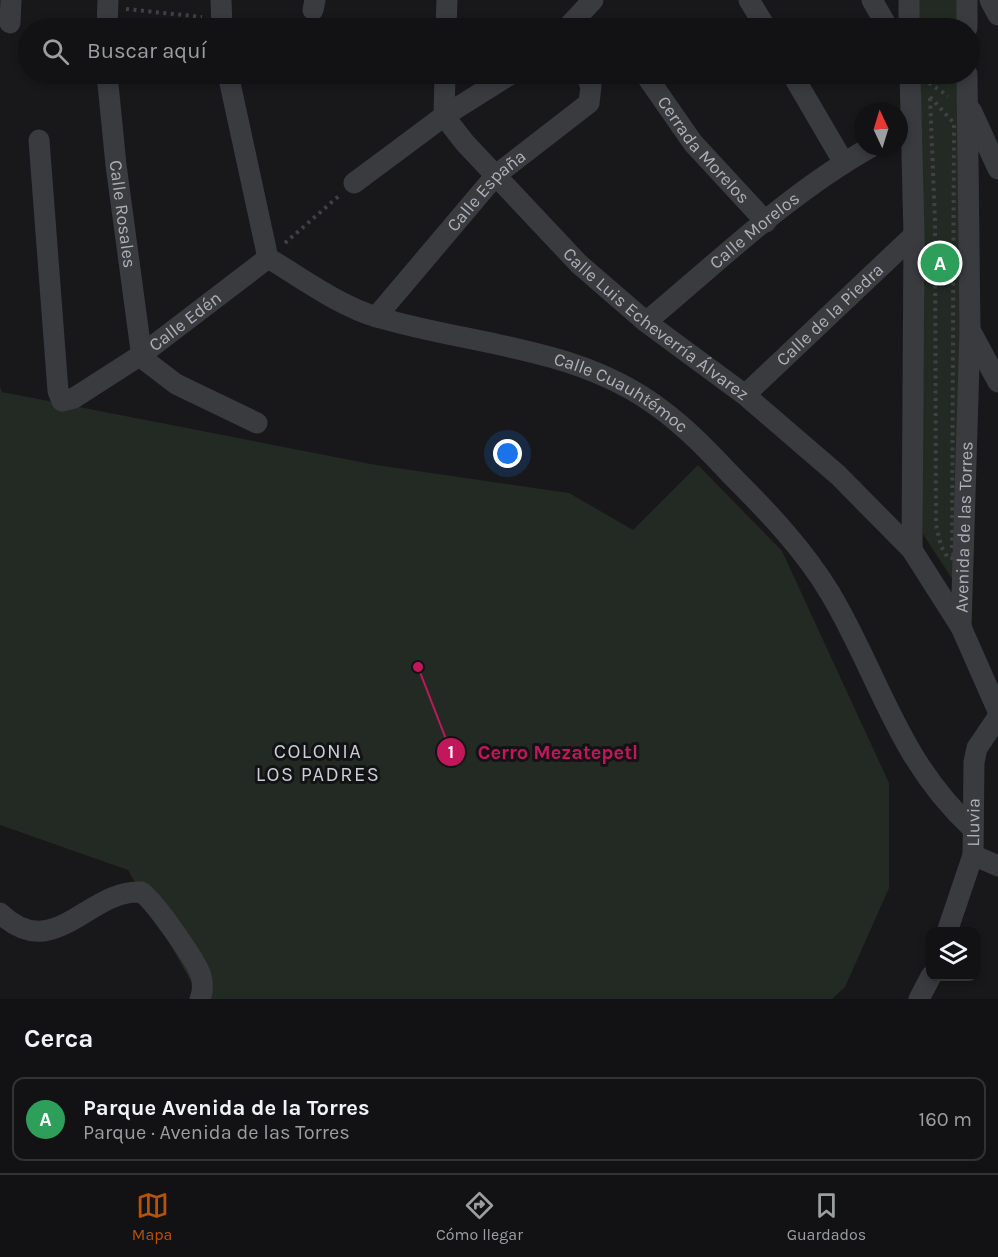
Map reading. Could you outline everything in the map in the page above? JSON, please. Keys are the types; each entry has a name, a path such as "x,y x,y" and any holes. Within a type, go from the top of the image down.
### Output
{"street":[{"path":"10,22 11,0"},
{"path":"446,18 447,0"},
{"path":"576,18 593,0"},
{"path":"749,0 760,18"},
{"path":"872,0 882,18"},
{"path":"909,0 909,18"},
{"path":"967,0 967,18"},
{"path":"990,0 998,15"},
{"name":"Calle Rosales","path":"108,84 116,165 141,355"},
{"path":"230,84 268,258"},
{"path":"444,116 445,84"},
{"path":"354,183 444,116 494,84"},
{"name":"Calle España","path":"376,317 496,175 589,103 590,84"},
{"name":"Cerrada Morelos","path":"652,84 693,143 766,222"},
{"path":"798,84 844,162"},
{"path":"908,113 916,84"},
{"name":"Avenida de las Torres","path":"961,627 970,330 967,84"},
{"path":"968,106 998,169"},
{"name":"Calle Luis Echeverría Álvarez","path":"444,116 579,264 646,322 745,395 838,475 912,550"},
{"name":"Calle Edén","path":"39,140 62,401 70,400 141,355 268,258"},
{"name":"Calle Morelos","path":"646,322 766,222 855,156"},
{"path":"907,156 914,235 912,550"},
{"name":"Calle de la Piedra","path":"745,395 914,235"},
{"name":"Calle Cuauhtémoc","path":"268,258 323,291 376,317 584,366 661,409 702,445 797,546 830,593 912,757 952,810 973,829"},
{"path":"970,330 998,382"},
{"path":"141,355 157,372 176,384 257,423"},
{"name":"Avenida de las Torres","path":"912,550 961,627"},
{"path":"961,627 998,711"},
{"name":"Lluvia","path":"949,927 973,855 974,762 977,748 998,717"},
{"path":"973,855 998,866"},
{"path":"0,913 22,928 36,933 51,930 117,896 141,892 154,903 201,974 203,989 200,999"},
{"path":"919,999 928,981"}],"path":[{"path":"108,12 221,16"},
{"path":"930,84 968,106"},
{"path":"930,97 954,123 952,551 955,558 948,558 940,546 936,525 935,220 930,97"},
{"path":"268,258 354,183"}],"shaded area":[{"path":"919,0 960,0 960,18 919,18"},
{"path":"919,84 961,84 964,597 923,534"},
{"path":"0,387 2,392 376,465 569,493 633,530 698,465 782,551 889,783 889,888 845,987 832,999 201,999 128,870 0,825"}],"place":[{"name":"Parque Avenida de la Torres","path":"940,263"},
{"name":"Cerro Mezatepetl","path":"418,667"}],"district":[{"name":"COLONIA LOS PADRES","path":"318,762"}]}
